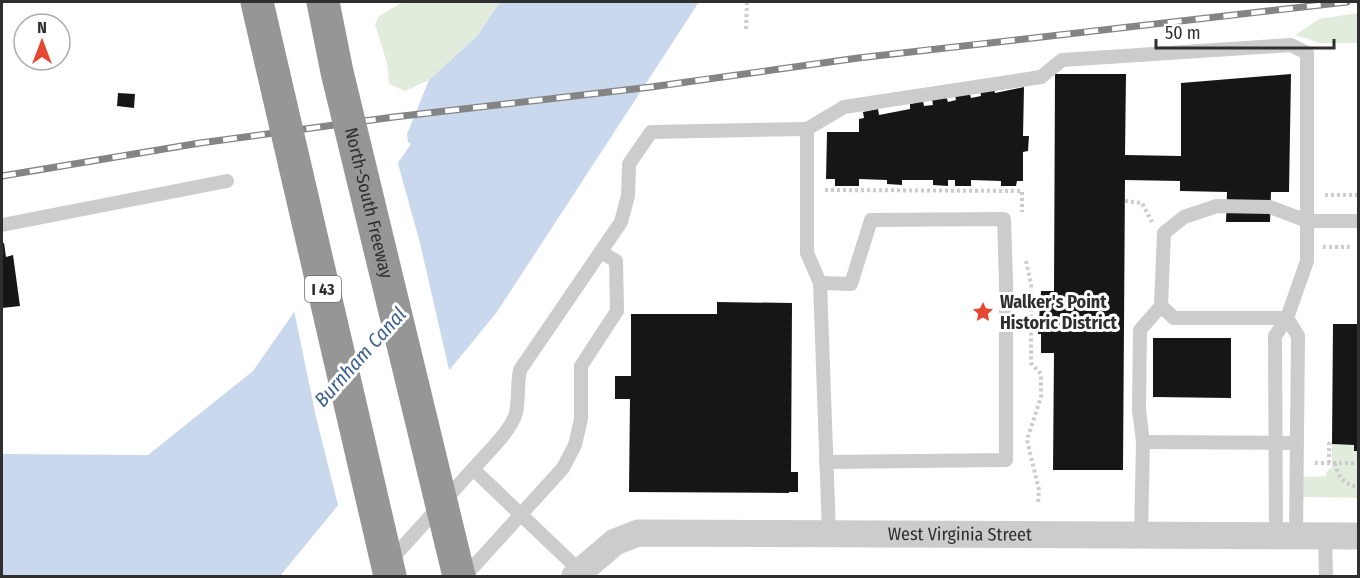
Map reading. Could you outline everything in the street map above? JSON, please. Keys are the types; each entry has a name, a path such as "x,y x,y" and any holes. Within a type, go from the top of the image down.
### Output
{"highway":[{"name":"I 43","path":"257,2 390,576"},
{"name":"North-South Freeway","path":"323,2 337,72 459,576"}],"street":[{"name":"West Virginia Street","path":"577,574 615,542 638,532 1359,536"}],"lane":[{"path":"375,576 510,425 516,412 520,370 621,222 628,196 629,164 651,132 807,129 844,107 1041,77 1062,60 1291,45 1307,52 1307,261 1287,318 1275,336 1274,443 1286,537"},
{"path":"807,129 807,253 820,284 829,533"},
{"path":"2,225 227,181"},
{"path":"1141,536 1143,442 1139,410 1140,330 1161,306 1164,233 1184,216 1217,206 1270,207 1307,221 1359,221"},
{"path":"820,284 850,284 872,220 1004,219 1006,460 826,462"},
{"path":"465,576 563,468 575,446 580,419 580,366 617,311 616,261 602,252"},
{"path":"1161,306 1174,318 1287,318"},
{"path":"1286,537 1297,443 1298,336 1287,318"},
{"path":"1143,442 1297,443"},
{"path":"473,469 577,574"},
{"path":"1325,537 1326,576"}],"path":[{"path":"746,29 747,2"},
{"path":"833,190 842,190"},
{"path":"1307,247 1350,247"},
{"path":"1332,441 1329,444 1329,463 1359,463"},
{"path":"1335,463 1339,476 1352,486 1359,488"}],"green space":[{"path":"403,2 500,2 477,36 429,80 405,91 389,84 387,63 375,24 379,16"},
{"path":"1358,13 1358,43 1320,43 1295,35 1319,19"},
{"path":"1332,444 1354,445 1354,450 1358,451 1358,498 1303,497 1303,477 1326,476 1326,472 1332,467"}],"water":[{"name":"Burnham Canal","path":"500,2 699,2 497,312 280,576 2,576 2,454 148,455 253,371 411,144 408,142 407,134 429,80 477,36"}],"pier":[{"path":"397,160 420,243 450,374 339,509 316,417 294,310"}],"building":[{"path":"1055,74 1126,74 1125,155 1181,156 1181,83 1291,74 1289,192 1271,192 1270,222 1226,222 1227,192 1180,191 1180,181 1125,180 1123,470 1053,470 1054,353 1041,353 1041,334 1038,334 1041,291 1054,291"},
{"path":"993,86 995,93 1024,87 1023,136 1029,136 1028,151 1023,152 1023,181 1017,181 1016,186 1001,186 1001,181 971,180 971,186 955,186 955,180 948,180 948,186 933,185 933,180 902,180 902,185 887,184 887,180 859,179 859,186 835,186 835,179 826,179 827,132 859,132 859,119 864,118 863,112 878,109 879,115 910,109 910,104 923,101 924,106 933,105 932,99 946,96 948,102 956,100 955,95 969,91 971,98 981,96 980,89"},
{"path":"118,93 135,94 134,108 117,106"},
{"path":"2,243 4,243 6,257 13,255 20,306 2,308"},
{"path":"717,302 792,303 791,472 798,472 798,492 629,492 630,399 615,399 615,376 631,376 631,314 717,314"},
{"path":"1333,324 1358,324 1358,451 1354,451 1354,445 1332,444"},
{"path":"1153,338 1231,338 1231,398 1153,397"}],"railway":[{"path":"2,176 200,143 394,117 651,87 858,58 1347,2"}],"place":[{"name":"Walker's Point Historic District","path":"983,312"}]}
